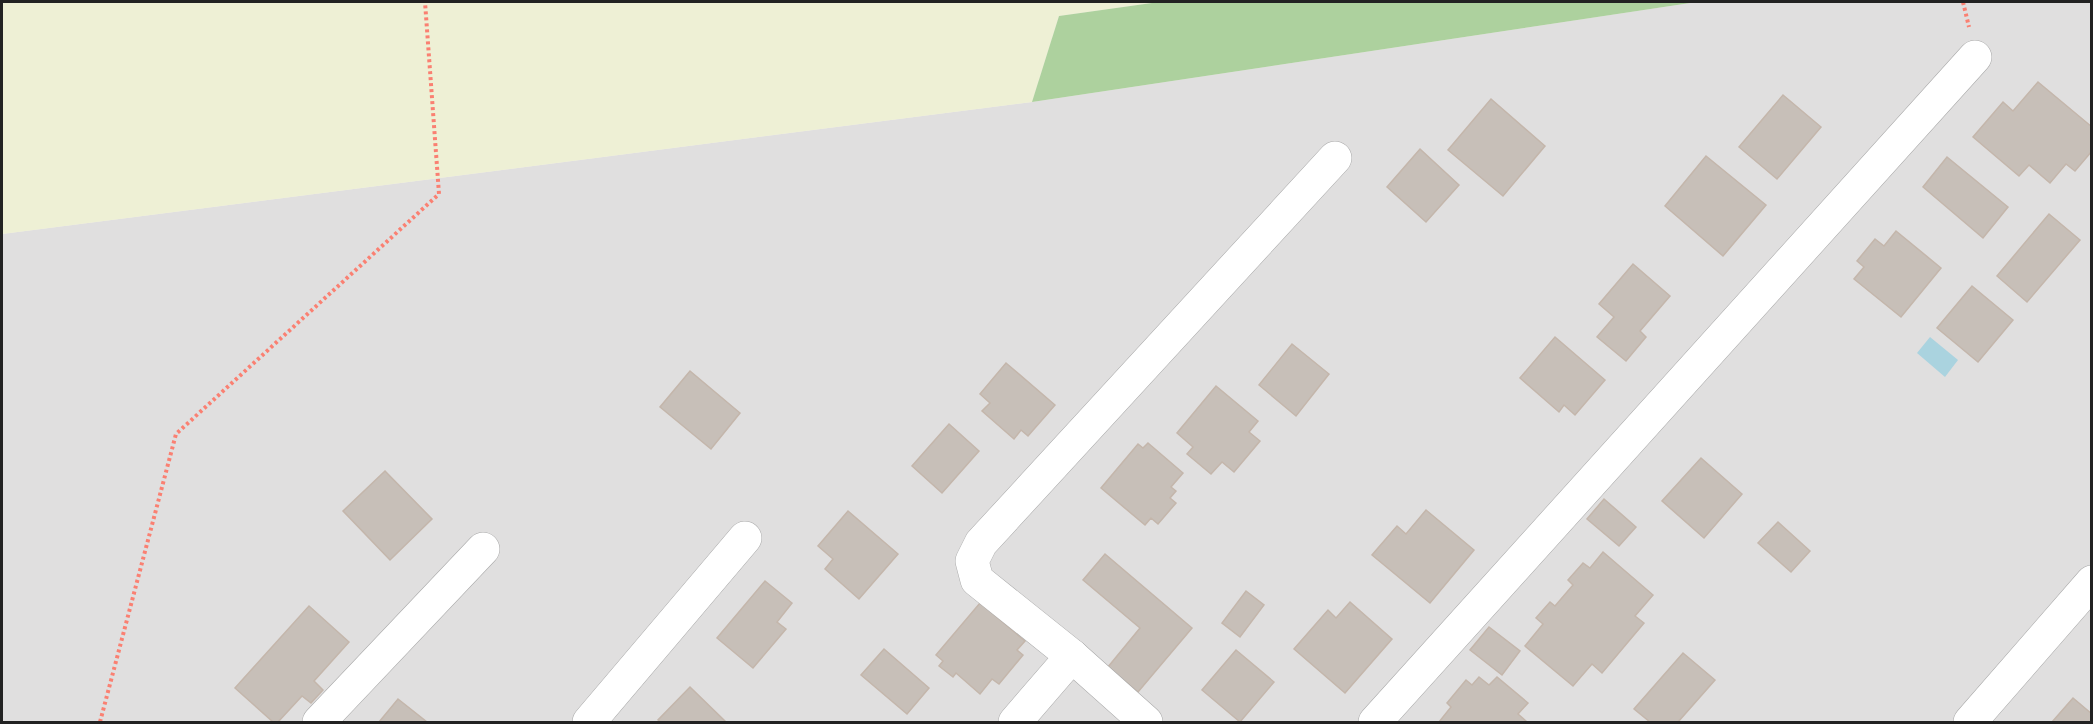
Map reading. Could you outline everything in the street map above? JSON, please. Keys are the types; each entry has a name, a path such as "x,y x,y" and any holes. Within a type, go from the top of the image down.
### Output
{"street":[{"path":"1375,723 1975,57"},
{"path":"1146,723 1072,656 977,580 972,561 981,543 1335,158"},
{"path":"589,723 745,538"},
{"path":"319,723 483,549"},
{"path":"1970,723 2091,582"},
{"path":"1015,723 1072,656"}],"path":[{"path":"100,723 176,434 439,194 425,2"}],"shaded area":[{"path":"1697,2 2091,2 2091,722 2,722 2,234 1032,102"}],"green space":[{"path":"2,2 1159,2 1059,16 1032,102 2,234"},
{"path":"1159,2 1697,2 1032,102 1059,16"}],"water":[{"path":"1930,337 1958,360 1945,377 1917,353"}],"building":[{"path":"2038,82 2092,127 2092,151 2075,171 2066,164 2050,183 2029,165 2019,176 1973,137 2003,102 2013,111"},
{"path":"1783,95 1821,127 1777,179 1739,147"},
{"path":"1491,99 1545,146 1503,196 1448,150"},
{"path":"1420,149 1459,185 1426,222 1387,187"},
{"path":"1706,156 1766,205 1723,256 1665,206"},
{"path":"1947,157 2008,207 1983,238 1923,187"},
{"path":"2049,214 2080,240 2027,302 1997,276"},
{"path":"1896,231 1941,268 1901,317 1854,279 1864,267 1857,261 1875,239 1884,246"},
{"path":"1633,264 1670,296 1640,331 1646,337 1626,361 1597,337 1614,317 1599,304"},
{"path":"1972,286 2013,320 1978,362 1937,328"},
{"path":"1555,337 1605,380 1575,415 1564,405 1559,412 1520,378"},
{"path":"1292,344 1329,374 1296,416 1259,385"},
{"path":"1006,363 1055,405 1028,436 1021,430 1014,439 982,411 990,403 980,394"},
{"path":"690,371 740,413 711,449 660,407"},
{"path":"1216,386 1258,421 1249,432 1260,441 1234,472 1222,462 1211,474 1187,454 1193,447 1177,433"},
{"path":"949,424 979,451 942,493 912,466"},
{"path":"1148,443 1183,473 1171,487 1176,491 1170,498 1176,503 1158,524 1151,518 1145,525 1101,488 1138,444 1143,448"},
{"path":"1701,458 1742,494 1704,538 1662,501"},
{"path":"385,471 432,519 390,560 343,511"},
{"path":"1604,499 1636,527 1619,546 1587,519"},
{"path":"1426,510 1474,550 1430,603 1372,555 1397,526 1406,534"},
{"path":"848,511 898,554 859,599 825,569 833,559 818,546"},
{"path":"1778,522 1810,551 1791,572 1758,543"},
{"path":"1603,552 1653,595 1635,616 1644,623 1602,673 1592,664 1573,686 1525,646 1543,624 1536,618 1550,602 1555,606 1573,585 1568,580 1583,563 1590,568"},
{"path":"1105,554 1192,628 1138,692 1108,667 1140,628 1083,580"},
{"path":"765,581 792,603 777,622 786,629 753,668 717,638"},
{"path":"1246,591 1264,605 1240,637 1222,623"},
{"path":"1350,602 1392,639 1345,693 1294,649 1328,610 1336,618"},
{"path":"980,603 1025,641 1017,650 1023,655 999,684 992,679 980,694 956,673 953,677 939,666 943,661 936,655"},
{"path":"309,606 349,642 314,681 323,690 311,703 302,696 278,722 273,722 235,688"},
{"path":"1489,627 1520,651 1502,675 1470,650"},
{"path":"884,649 929,688 907,714 861,675"},
{"path":"1236,650 1274,682 1240,722 1202,690"},
{"path":"1683,653 1715,680 1678,722 1650,722 1634,709"},
{"path":"1479,677 1489,685 1497,677 1528,703 1518,714 1527,722 1439,722 1451,707 1447,703 1466,680 1472,685"},
{"path":"690,687 726,722 661,722 658,720"},
{"path":"2073,698 2092,714 2092,722 2052,722"},
{"path":"398,699 427,722 379,722"}]}
